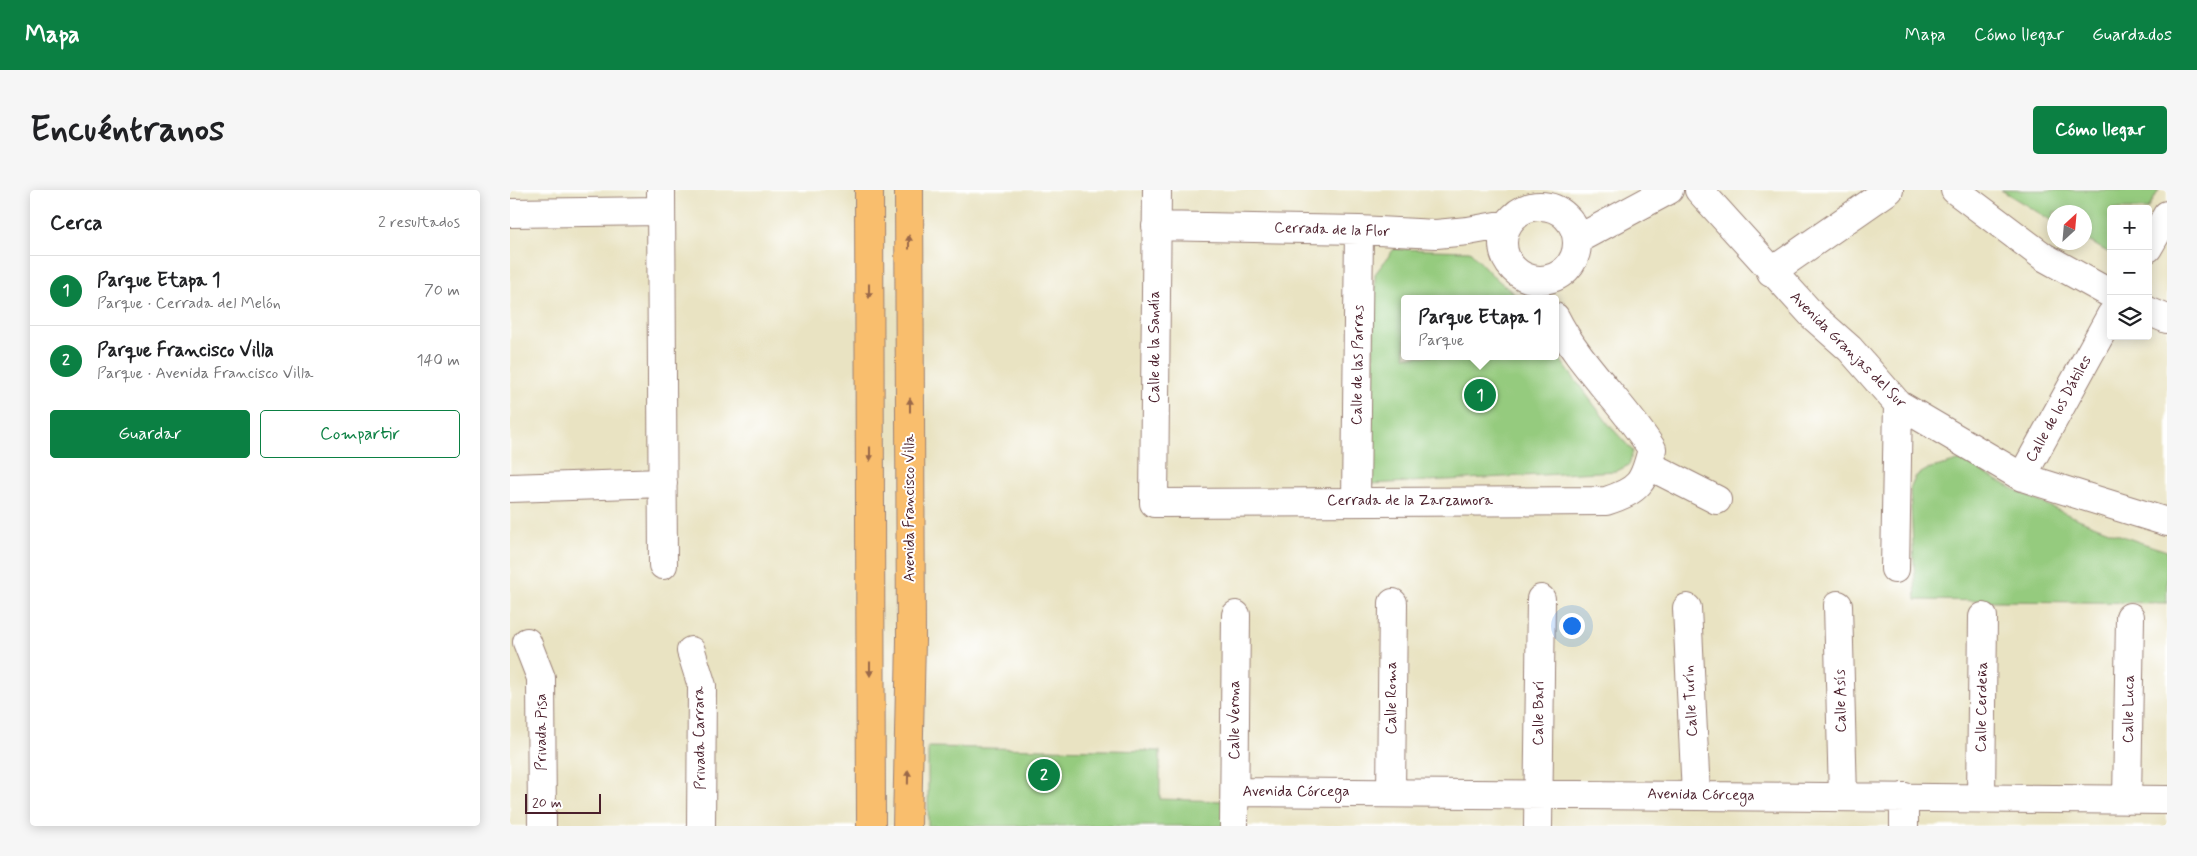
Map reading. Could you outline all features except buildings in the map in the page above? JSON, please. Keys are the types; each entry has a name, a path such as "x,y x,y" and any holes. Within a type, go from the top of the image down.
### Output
{"main road":[{"path":"869,190 871,826"},
{"name":"Avenida Francisco Villa","path":"907,826 911,640 909,190"},
{"path":"870,642 911,640"}],"street":[{"name":"Calle de la Sandía","path":"1154,503 1156,190"},
{"path":"1578,239 1669,190"},
{"name":"Avenida Granjas del Sur","path":"1698,190 1771,272 1815,318 1850,349 1898,404 2022,477 2167,522"},
{"path":"1771,272 1889,190"},
{"path":"1955,190 2044,257 2107,292"},
{"path":"1547,198 1569,219 1575,228 1578,239 1574,258 1563,272 1552,279 1543,290 1515,271 1507,261 1503,249 1503,236 1507,224 1516,214 1526,208 1538,205 1547,198"},
{"path":"510,213 661,200 663,566"},
{"path":"2152,241 2167,215"},
{"name":"Cerrada de la Flor","path":"1156,226 1359,230 1436,234 1507,224"},
{"name":"Calle de las Parras","path":"1356,500 1359,230"},
{"path":"2152,313 2167,319"},
{"name":"Calle de los Dátiles","path":"2022,477 2107,322"},
{"path":"1559,325 1564,336 1637,426 1652,449 1648,464 1717,500"},
{"path":"1895,568 1898,404"},
{"name":"Cerrada de la Zarzamora","path":"1154,503 1356,500 1606,500 1628,493 1642,481 1648,464"},
{"path":"510,488 663,483"},
{"name":"Calle Barí","path":"1538,826 1541,599"},
{"name":"Calle Roma","path":"1391,792 1393,603"},
{"name":"Calle Asís","path":"1838,605 1843,797"},
{"name":"Calle Turín","path":"1687,608 1696,795"},
{"name":"Calle Verona","path":"1234,826 1236,615"},
{"name":"Calle Cerdeña","path":"1981,798 1983,617"},
{"name":"Calle Luca","path":"2127,800 2130,617"},
{"name":"Privada Pisa","path":"526,642 542,678 542,826"},
{"name":"Privada Carrara","path":"691,651 702,686 701,826"},
{"name":"Avenida Córcega","path":"1234,792 2167,800"},
{"path":"1904,797 1904,826"}],"green space":[{"path":"2001,190 2159,190 2150,205 2107,205 2107,252 2092,243 2092,205 2047,205 2047,218"},
{"path":"1394,249 1470,251 1491,274 1515,295 1401,295 1401,360 1559,360 1559,358 1610,426 1633,451 1629,465 1617,471 1371,484 1375,274"},
{"path":"1962,460 2011,488 2062,512 2114,533 2167,551 2167,603 1916,600 1910,489 1916,476 1928,469"},
{"path":"928,747 1160,751 1160,799 1225,801 1225,826 928,826"}],"place":[{"name":"Parque Etapa 1","path":"1480,395"},
{"name":"Parque Francisco Villa","path":"1044,775"}]}
